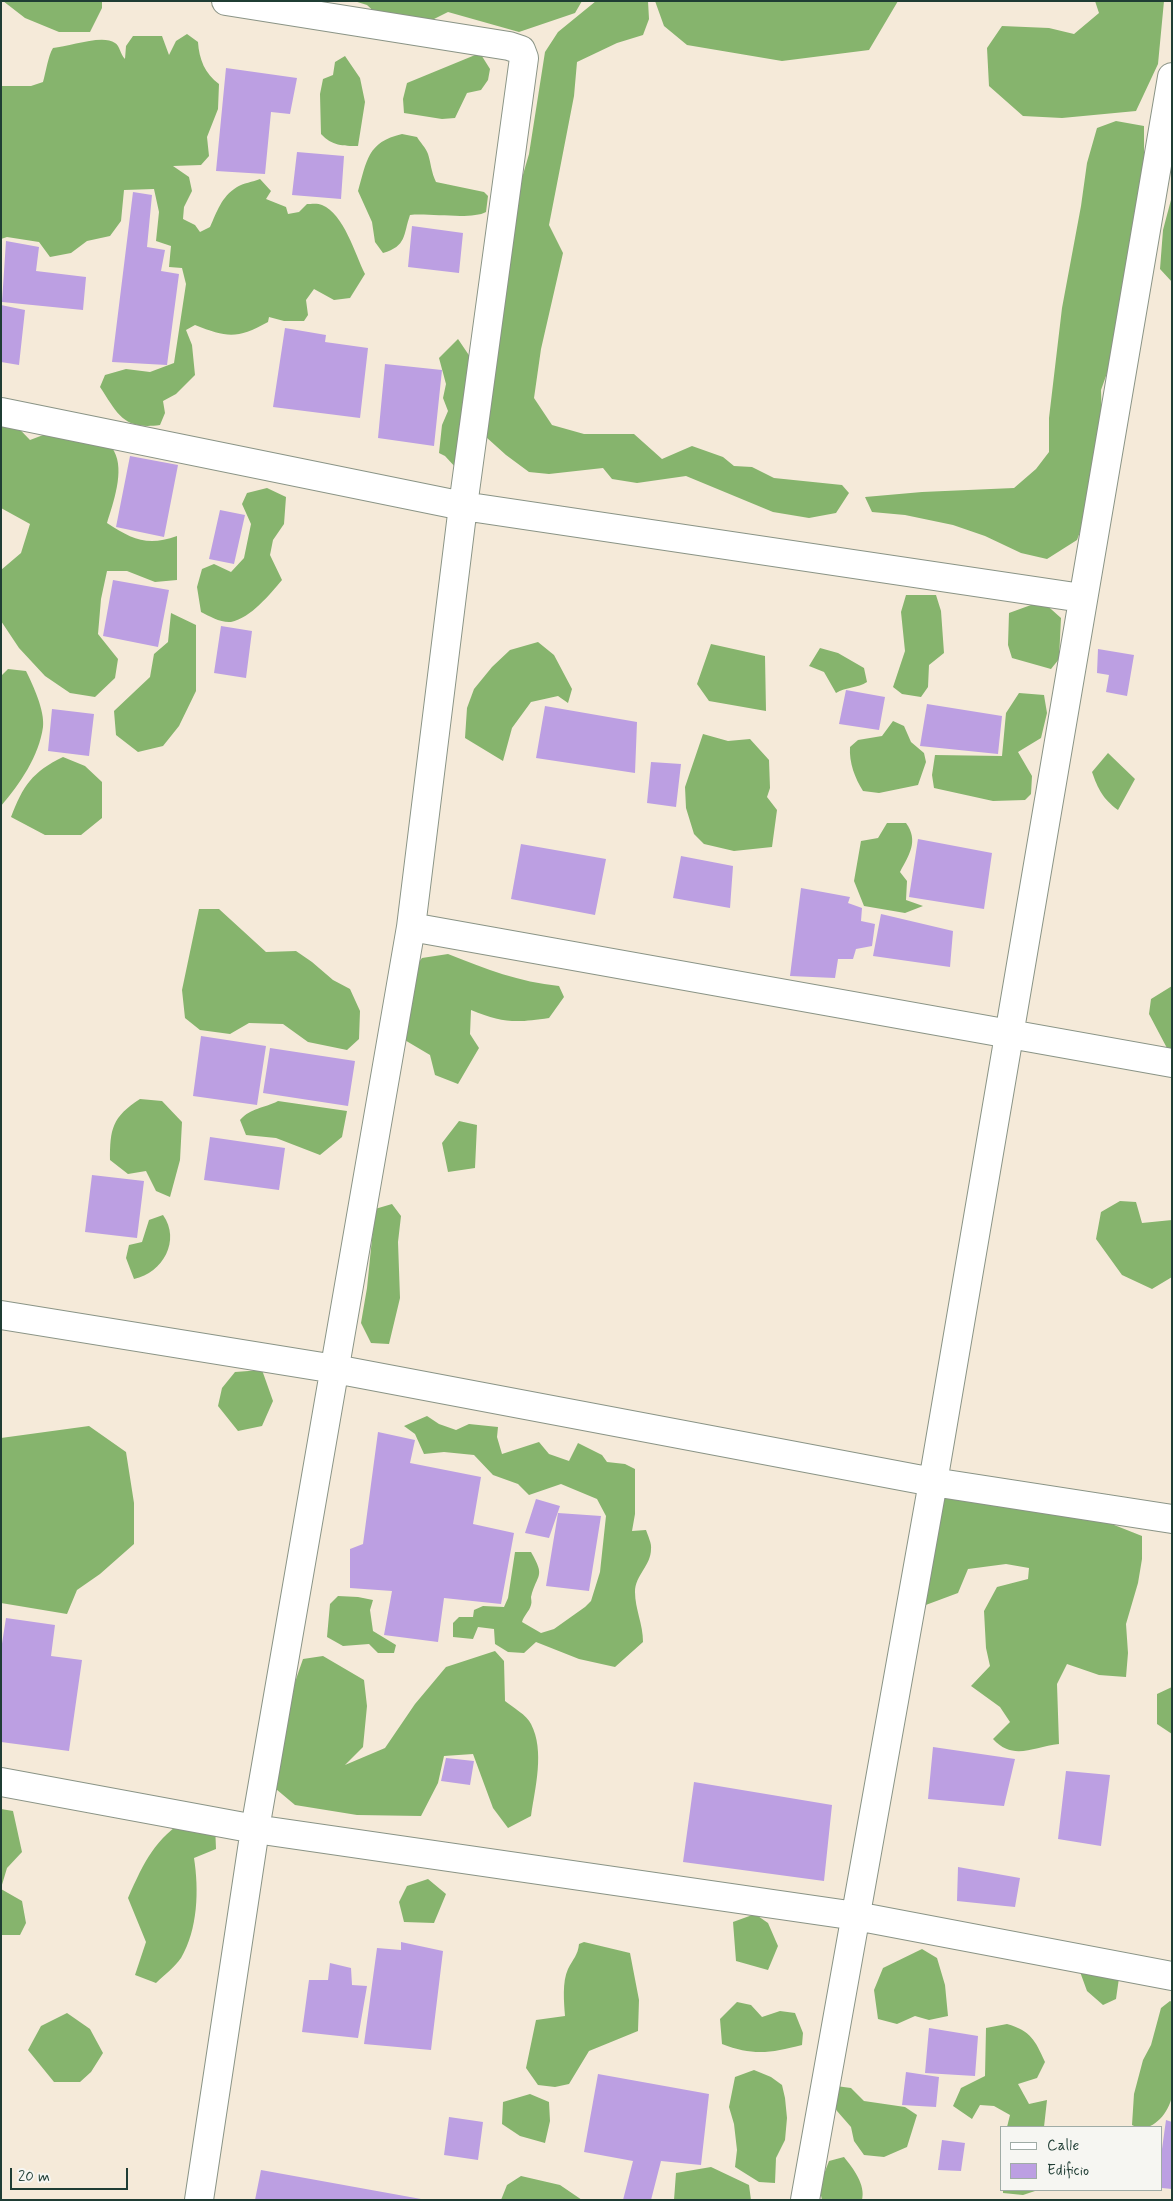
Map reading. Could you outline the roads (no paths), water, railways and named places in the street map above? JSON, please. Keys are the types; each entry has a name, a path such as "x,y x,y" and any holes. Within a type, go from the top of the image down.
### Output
{"street":[{"path":"199,2200 255,1829 411,927 463,506 524,53 510,46 226,1"},
{"path":"804,2200 933,1482 1082,598 1165,154 1172,77"},
{"path":"1,412 463,506 1082,598"},
{"path":"411,927 1172,1063"},
{"path":"1,1315 335,1369 933,1482 1172,1519"},
{"path":"1,1782 255,1829 856,1916 1172,1976"}]}
